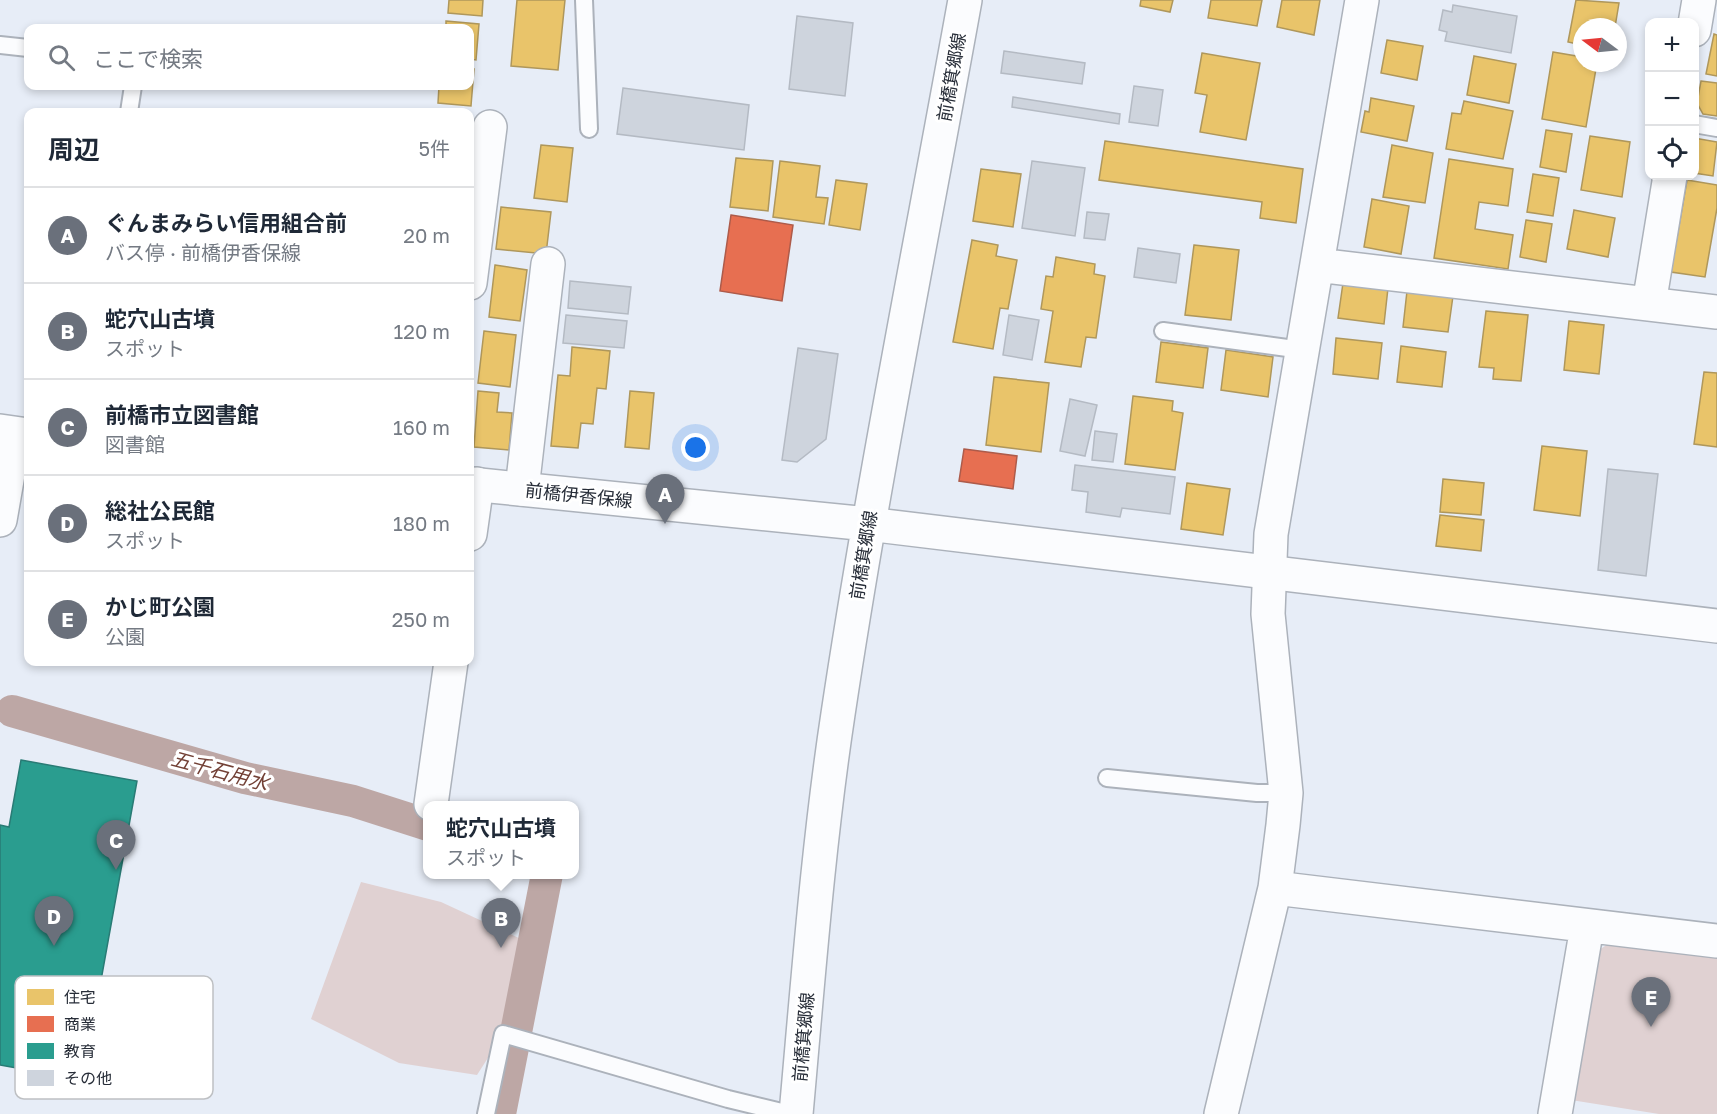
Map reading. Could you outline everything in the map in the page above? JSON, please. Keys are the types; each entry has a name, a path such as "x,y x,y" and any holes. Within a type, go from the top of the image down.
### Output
{"street":[{"name":"前橋箕郷線","path":"796,1114 825,813 868,524 965,0"},
{"path":"1221,1114 1275,888 1286,793 1268,614 1272,572 1271,534 1362,0"},
{"path":"474,252 490,127"},
{"path":"1649,304 1669,180"},
{"path":"522,489 548,264"},
{"path":"1317,265 1717,312"},
{"path":"0,520 14,433"},
{"name":"前橋伊香保線","path":"474,484 868,524 1717,626"},
{"path":"431,801 450,666"},
{"path":"1275,888 1717,941"},
{"path":"1555,1114 1587,927"}],"lane":[{"path":"584,0 589,129"},
{"path":"0,45 24,48"},
{"path":"130,108 132,90"},
{"path":"1699,125 1717,128"},
{"path":"1163,331 1302,350"},
{"path":"1107,778 1257,793 1286,793"},
{"path":"486,1114 503,1034 728,1099 790,1114"}],"shaded area":[{"path":"361,882 441,902 534,945 509,1025 477,1075 399,1063 311,1019"},
{"path":"1611,942 1717,954 1717,1114 1659,1114 1571,1100 1599,950"}],"building: 住宅":[{"path":"449,0 483,0 482,16 448,13"},
{"path":"517,0 565,0 558,70 511,66"},
{"path":"1141,0 1173,0 1170,12 1140,6"},
{"path":"1211,0 1262,0 1257,26 1208,18"},
{"path":"1282,0 1320,0 1314,35 1277,27"},
{"path":"1576,0 1619,3 1616,18 1573,18 1573,43 1568,42"},
{"path":"446,21 479,24 476,60 474,60 474,24 446,24"},
{"path":"1714,34 1717,35 1717,76 1706,74"},
{"path":"1387,40 1423,46 1417,80 1381,73"},
{"path":"1553,52 1573,55 1573,72 1595,72 1586,127 1542,119"},
{"path":"1202,53 1260,63 1246,140 1200,132 1207,95 1195,93"},
{"path":"1474,56 1516,64 1509,103 1467,95"},
{"path":"1701,81 1717,83 1717,116 1703,114 1699,107"},
{"path":"439,90 472,90 471,106 438,103"},
{"path":"1371,98 1414,106 1407,141 1361,132 1365,111 1369,112"},
{"path":"1464,101 1513,111 1503,159 1446,149 1452,113 1461,114"},
{"path":"1546,130 1572,134 1566,172 1540,167"},
{"path":"1590,136 1630,142 1622,197 1581,190"},
{"path":"1699,139 1717,142 1713,176 1699,174"},
{"path":"1105,141 1303,169 1296,223 1260,218 1262,202 1099,180"},
{"path":"541,145 573,148 567,202 534,198"},
{"path":"1392,145 1433,153 1425,203 1383,197"},
{"path":"736,158 773,161 768,211 730,207"},
{"path":"1449,159 1513,169 1508,206 1479,202 1475,229 1513,235 1508,269 1434,258"},
{"path":"780,161 820,166 816,197 828,198 824,224 773,217"},
{"path":"981,169 1021,174 1013,227 973,221"},
{"path":"1533,174 1559,178 1553,216 1527,212"},
{"path":"836,180 867,184 860,230 829,225"},
{"path":"1687,180 1717,185 1717,208 1705,277 1671,272"},
{"path":"1372,199 1409,206 1401,254 1364,247"},
{"path":"501,207 551,212 546,254 496,249"},
{"path":"1574,210 1615,218 1608,257 1567,249"},
{"path":"1526,220 1552,224 1546,262 1520,257"},
{"path":"972,240 998,245 996,256 1017,260 1008,309 1000,308 993,349 953,342"},
{"path":"1194,245 1239,250 1231,320 1185,315"},
{"path":"1056,257 1095,264 1094,274 1105,276 1096,338 1086,337 1081,367 1045,362 1053,311 1041,309 1046,276 1053,277"},
{"path":"495,265 527,270 520,321 489,317"},
{"path":"1343,283 1388,288 1384,324 1338,318"},
{"path":"1407,291 1453,296 1448,332 1403,327"},
{"path":"1486,311 1528,315 1521,381 1493,379 1494,368 1479,367"},
{"path":"1569,321 1604,325 1599,374 1564,370"},
{"path":"484,331 516,335 510,387 478,383"},
{"path":"1336,338 1382,343 1378,379 1333,374"},
{"path":"1161,342 1208,348 1203,388 1156,382"},
{"path":"1401,346 1446,352 1442,387 1397,382"},
{"path":"572,347 610,351 606,389 597,388 593,424 581,423 578,448 551,446 558,375 570,376"},
{"path":"1226,350 1273,357 1268,397 1221,390"},
{"path":"1704,372 1717,373 1717,447 1694,444"},
{"path":"994,377 1049,383 1041,452 986,445"},
{"path":"478,391 499,393 497,412 512,413 509,450 474,447"},
{"path":"630,391 654,393 649,449 625,447"},
{"path":"1133,396 1173,401 1172,411 1183,413 1175,470 1125,464"},
{"path":"1542,446 1587,451 1580,516 1534,510"},
{"path":"1443,479 1484,483 1481,515 1440,512"},
{"path":"1187,483 1230,489 1223,535 1181,529"},
{"path":"1440,515 1484,520 1481,551 1436,546"}],"building: 商業":[{"path":"731,215 793,225 782,301 720,291"},
{"path":"964,449 1017,456 1013,489 959,481"}],"building: 教育":[{"path":"21,760 137,781 102,976 15,976 15,1068 0,1065 0,825 9,827"}],"building: その他":[{"path":"1453,5 1517,16 1511,53 1445,41 1447,32 1439,30 1443,10 1452,12"},
{"path":"797,16 853,23 845,96 789,89"},
{"path":"1004,51 1085,63 1082,84 1001,73"},
{"path":"1134,86 1163,90 1158,126 1129,122"},
{"path":"623,88 749,105 744,150 617,134"},
{"path":"1013,97 1120,114 1119,124 1012,107"},
{"path":"1032,161 1085,168 1075,236 1022,228"},
{"path":"1087,212 1109,214 1105,240 1084,238"},
{"path":"1138,248 1180,254 1176,283 1134,277"},
{"path":"570,281 631,287 628,314 568,308"},
{"path":"566,315 627,321 624,348 563,343"},
{"path":"1009,315 1039,320 1032,360 1003,355"},
{"path":"798,348 838,354 826,439 797,462 782,460"},
{"path":"1070,399 1097,405 1085,456 1060,451"},
{"path":"1095,431 1117,434 1113,462 1092,460"},
{"path":"1075,465 1175,477 1170,514 1122,508 1120,517 1086,512 1088,492 1072,490"},
{"path":"1608,469 1658,474 1646,576 1598,570"}],"waterway":[{"name":"五千石用水","path":"12,711 245,778 353,801 423,823"},
{"name":"五千石用水","path":"500,1114 546,879"}],"place":[{"name":"ぐんまみらい信用組合前","path":"665,524"},
{"name":"前橋市立図書館","path":"116,870"},
{"name":"総社公民館","path":"54,946"},
{"name":"蛇穴山古墳","path":"501,948"},
{"name":"かじ町公園","path":"1651,1027"}]}
